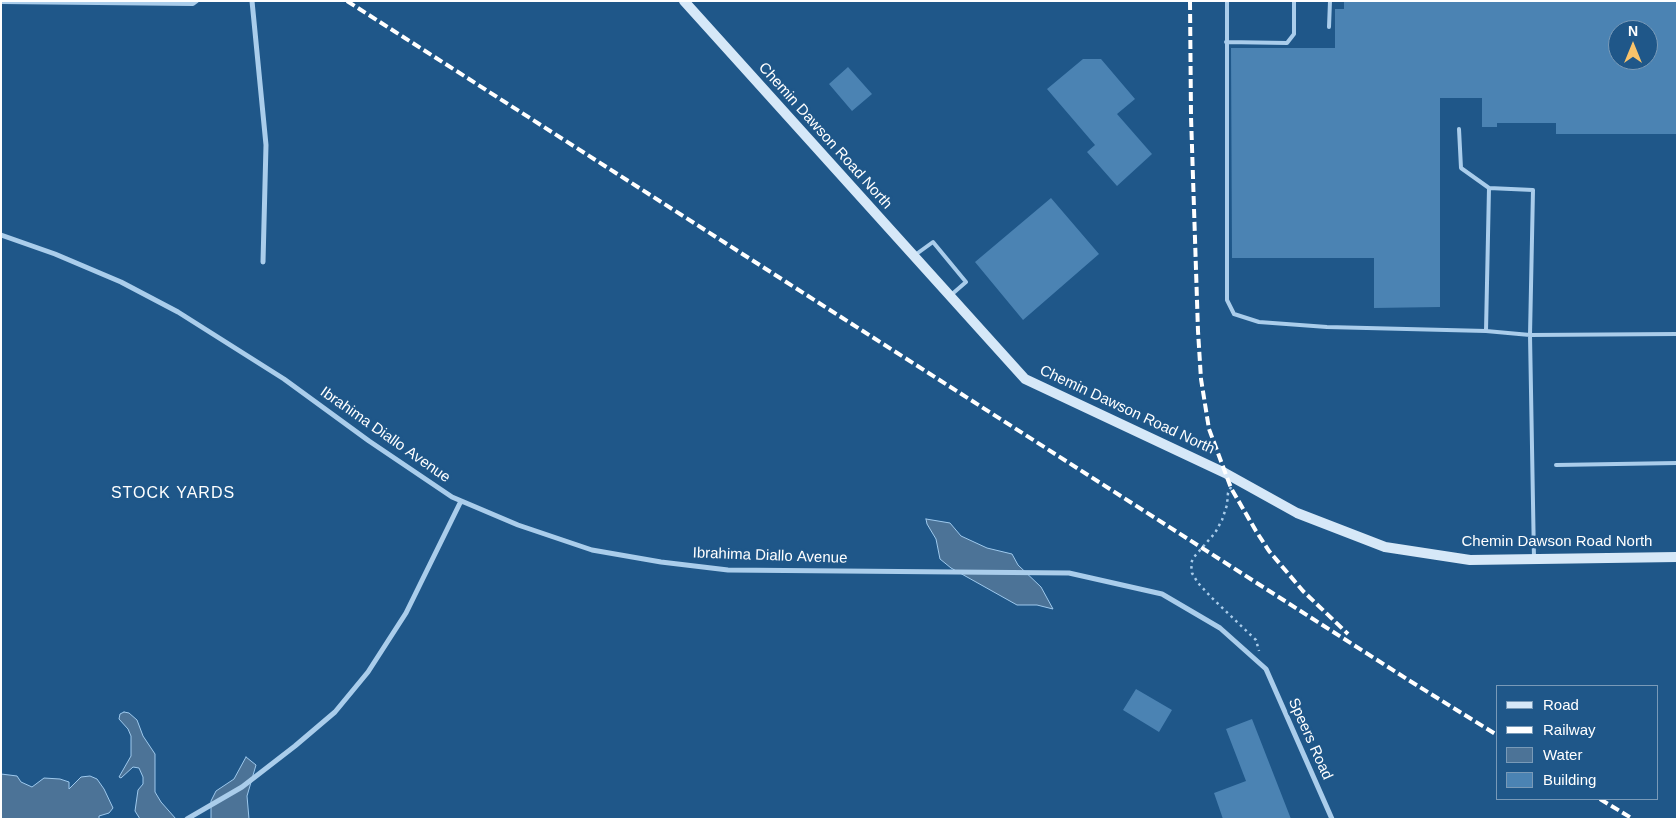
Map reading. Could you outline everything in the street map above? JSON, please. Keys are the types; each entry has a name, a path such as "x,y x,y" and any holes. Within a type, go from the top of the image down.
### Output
{"street":[{"path":"252,1 266,146 263,262"},
{"name":"Chemin Dawson Road North","path":"684,1 1025,379 1236,479 1297,513 1385,547 1470,560 1677,557"},
{"name":"Ibrahima Diallo Avenue","path":"1,236 55,254 113,279 178,312 284,379 369,441 452,497 518,525 592,550 661,562 728,570 1069,573 1162,594 1220,628 1266,669"},
{"path":"187,819 242,787 335,712 368,672 406,613 461,500"},
{"name":"Speers Road","path":"1266,669 1332,819"}],"lane":[{"path":"1,2 193,4 198,1"},
{"path":"1227,1 1227,300 1234,314 1259,322 1327,327 1486,331 1530,335 1677,334"},
{"path":"1226,42 1287,43 1294,34 1294,1"},
{"path":"1329,27 1330,1"},
{"path":"1459,129 1461,168 1489,188 1533,190 1530,335 1534,559"},
{"path":"1486,331 1489,188"},
{"path":"913,256 933,242 966,282 950,296"},
{"path":"1556,465 1677,463"}],"path":[{"path":"1236,479 1228,493 1227,505 1216,532 1194,557 1191,564 1192,573 1198,583 1211,597 1256,640 1266,669"}],"water":[{"path":"926,519 950,523 961,536 987,548 1012,554 1018,565 1041,587 1053,609 1037,605 1017,605 951,568 940,559 936,539"},
{"path":"124,712 129,713 137,720 143,736 155,754 155,792 176,819 140,819 135,811 138,790 143,784 143,777 139,768 133,767 121,778 119,777 131,756 131,736 128,729 119,719 120,714"},
{"path":"246,757 256,765 247,796 249,819 211,819 211,801 216,791 234,779"},
{"path":"1,774 17,776 21,782 32,787 44,778 60,779 69,782 69,789 81,777 90,776 97,779 113,808 109,813 99,816 99,819 1,819"}],"building":[{"path":"1344,1 1677,1 1677,134 1556,134 1556,123 1497,123 1497,127 1482,127 1482,98 1440,98 1440,307 1374,308 1374,258 1232,258 1231,48 1335,48 1335,9 1344,9"},
{"path":"1083,59 1101,59 1135,99 1117,114 1152,154 1117,186 1087,152 1095,145 1047,89"},
{"path":"848,67 872,94 852,111 829,84"},
{"path":"1051,198 1099,254 1023,320 975,262"},
{"path":"1136,689 1172,710 1159,732 1123,710"},
{"path":"1252,719 1291,819 1223,819 1214,793 1246,781 1226,729"}],"railway":[{"path":"347,1 1496,734"},
{"path":"1190,1 1191,116 1198,331 1201,379 1209,429 1231,488 1269,551 1303,591 1348,634"},
{"path":"1602,800 1633,819"}],"district":[{"name":"STOCK YARDS","path":"173,494"}]}
